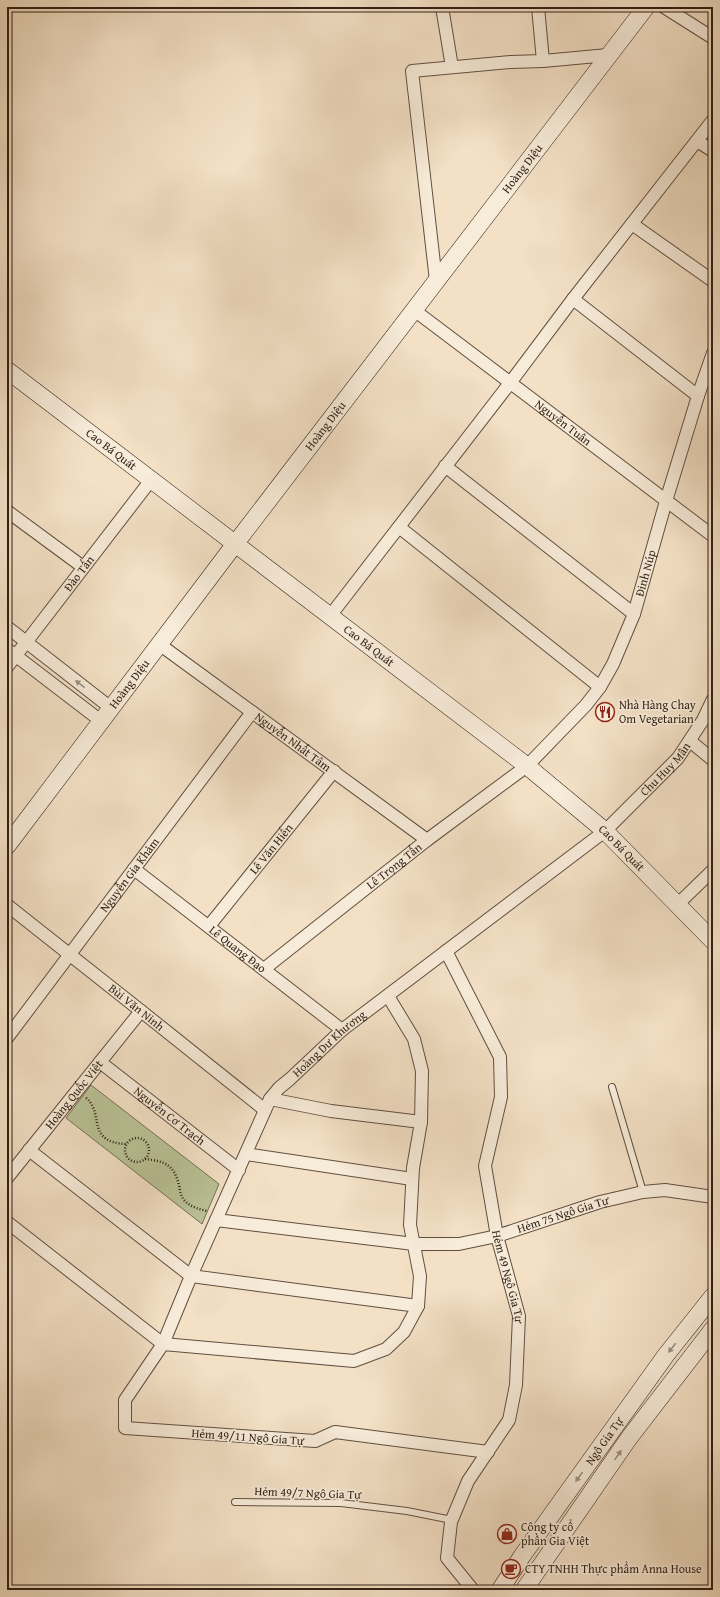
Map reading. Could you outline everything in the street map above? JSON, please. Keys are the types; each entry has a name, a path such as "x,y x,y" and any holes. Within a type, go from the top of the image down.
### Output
{"street":[{"path":"442,7 452,67"},
{"path":"538,7 543,61"},
{"name":"Hoàng Diệu","path":"7,846 235,544 646,7"},
{"path":"664,7 713,38"},
{"path":"436,281 412,71 608,55"},
{"path":"330,616 510,383 572,298 713,120"},
{"path":"697,141 713,151"},
{"path":"632,224 713,281"},
{"path":"572,298 698,396"},
{"name":"Nguyễn Tuân","path":"414,310 713,536"},
{"name":"Đinh Núp","path":"527,766 586,705 600,687 613,664 634,614 666,501 698,396 713,353"},
{"name":"Cao Bá Quát","path":"7,370 527,766 605,831 713,941"},
{"path":"445,466 634,614"},
{"name":"Đào Tấn","path":"7,667 11,652 26,642 151,480"},
{"path":"7,511 83,568"},
{"path":"399,527 600,687"},
{"path":"7,627 26,642 106,714"},
{"name":"Nguyễn Nhất Tâm","path":"159,644 427,840"},
{"path":"11,652 106,714"},
{"name":"Chu Huy Mân","path":"605,831 678,758 703,720 713,699"},
{"name":"Nguyễn Gia Khảm","path":"7,1038 252,712"},
{"path":"690,741 713,760"},
{"name":"Lê Trọng Tấn","path":"264,969 427,840 527,766"},
{"name":"Lê Văn Hiến","path":"209,926 334,771"},
{"name":"Hoàng Dư Khương","path":"125,1428 125,1400 163,1344 191,1276 265,1110 270,1099 278,1088 290,1079 342,1030 605,831"},
{"name":"Lê Quang Đạo","path":"134,869 342,1030"},
{"path":"678,904 713,870"},
{"name":"Bùi Văn Ninh","path":"7,906 141,1010 265,1110"},
{"name":"Hẻm 49 Ngô Gia Tự","path":"446,952 500,1057 501,1097 485,1166 497,1236 519,1316 516,1385 510,1420 468,1481 452,1520 447,1558 473,1590"},
{"path":"7,1222 163,1344 354,1361 386,1349 404,1332 418,1306 420,1276 410,1225 413,1168 421,1122 422,1071 414,1039 388,996"},
{"name":"Hoàng Quốc Việt","path":"7,1178 141,1010"},
{"name":"Nguyễn Cơ Trạch","path":"100,1062 239,1170"},
{"path":"270,1099 331,1112 421,1122"},
{"path":"29,1150 191,1276 418,1306"},
{"path":"246,1154 412,1179"},
{"name":"Hẻm 75 Ngô Gia Tự","path":"218,1217 414,1244 458,1244 497,1236 600,1202 643,1192 665,1190 713,1197"},
{"name":"Ngô Gia Tự","path":"500,1590 522,1556 662,1361 713,1296"},
{"path":"690,1325 711,1335"},
{"name":"Ngô Gia Tự","path":"524,1590 629,1438 711,1335"},
{"name":"Hẻm 49/11 Ngô Gia Tự","path":"125,1428 315,1442 335,1432 488,1452"}],"lane":[{"path":"612,1087 643,1192"},
{"name":"Hẻm 49/7 Ngô Gia Tự","path":"235,1502 341,1503 407,1511 452,1520"}],"path":[{"path":"73,1096 86,1098 90,1101 93,1107 97,1126 105,1137 111,1141 126,1144"},
{"path":"145,1159 150,1150 149,1146 144,1140 136,1137 129,1140 126,1144 125,1152 129,1159 136,1162 145,1159 162,1161 172,1168 185,1201 191,1206 218,1217"}],"green space":[{"path":"91,1085 219,1184 202,1224 66,1118"}],"place":[{"name":"Nhà Hàng Chay Om Vegetarian","path":"605,712"},
{"name":"Công ty cổ phần Gia Việt","path":"507,1534"},
{"name":"CTY TNHH Thực phẩm Anna House","path":"511,1569"}]}
